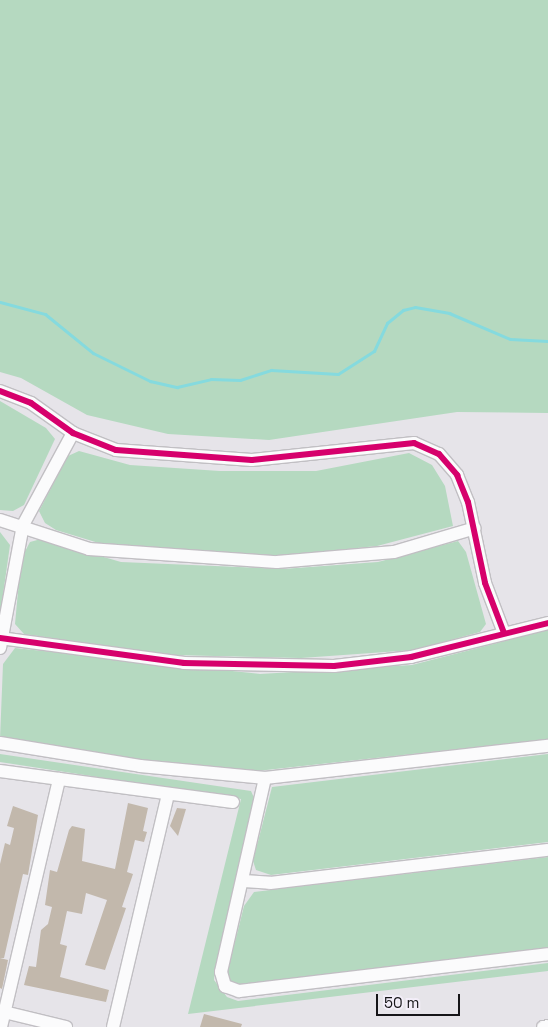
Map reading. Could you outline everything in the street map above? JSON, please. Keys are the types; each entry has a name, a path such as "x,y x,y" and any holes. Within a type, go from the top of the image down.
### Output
{"street":[{"path":"0,391 31,403 73,433 116,450 252,460 414,443 439,454 457,475 475,528 485,582 504,633"},
{"path":"73,433 23,525 1,642 184,663 306,666 411,657 548,623"},
{"path":"0,520 23,525 90,549 123,554 277,562 394,552 475,528"},
{"path":"0,743 140,766 265,778 548,746"},
{"path":"0,771 233,802"},
{"path":"265,778 244,881 221,972 225,986 240,991 548,954"},
{"path":"1,1027 2,1012 59,779"},
{"path":"113,1027 168,794"},
{"path":"244,881 270,883 548,850"},
{"path":"2,1012 66,1027"},
{"path":"543,1027 548,1026"}],"green space":[{"path":"0,0 548,0 548,413 457,412 269,440 168,434 87,415 21,378 0,372"},
{"path":"0,401 46,428 55,439 24,505 13,511 0,510"},
{"path":"79,451 130,465 220,471 316,471 409,453 432,465 445,486 453,526 377,546 279,556 102,544 56,530 45,523 39,511 68,456"},
{"path":"0,532 10,545 0,616"},
{"path":"41,539 121,562 283,569 378,562 458,541 466,552 486,624 480,632 414,650 301,658 173,655 24,634 15,624 21,559 30,542"},
{"path":"548,630 548,739 257,771 155,763 0,739 3,664 15,648 260,674 412,665"},
{"path":"0,754 251,791 255,800 215,968 214,980 227,997 238,1001 548,963 548,971 188,1014 241,799 0,762"},
{"path":"548,754 548,842 271,875 256,870 253,861 272,787"},
{"path":"548,857 548,951 241,987 226,978 244,906 254,892"}],"building":[{"path":"128,803 148,808 143,831 147,832 144,842 135,840 127,872 133,874 122,907 126,908 105,970 85,965 107,900 86,893 82,914 67,911 60,944 67,946 60,977 109,990 106,1002 24,985 29,966 36,967 41,930 48,924 52,907 45,905 50,870 57,872 69,830 72,826 85,829 82,861 115,869"},
{"path":"13,806 38,815 28,875 23,874 4,958 0,958 0,864 5,843 10,845 14,828 7,826"},
{"path":"177,808 186,809 178,836 170,826"},
{"path":"0,958 8,960 2,989 0,988"},
{"path":"204,1014 242,1024 241,1027 200,1027"}],"waterway":[{"path":"0,302 45,314 93,353 150,381 177,387 211,379 240,380 271,370 338,374 374,351 387,323 403,310 415,307 449,313 510,339 548,341"}],"cycle path":[{"path":"0,391 31,403 73,433 116,450 252,460 414,443 439,454 457,475 468,502 485,583 504,633"},
{"path":"0,638 184,663 334,666 411,657 548,623"}]}
